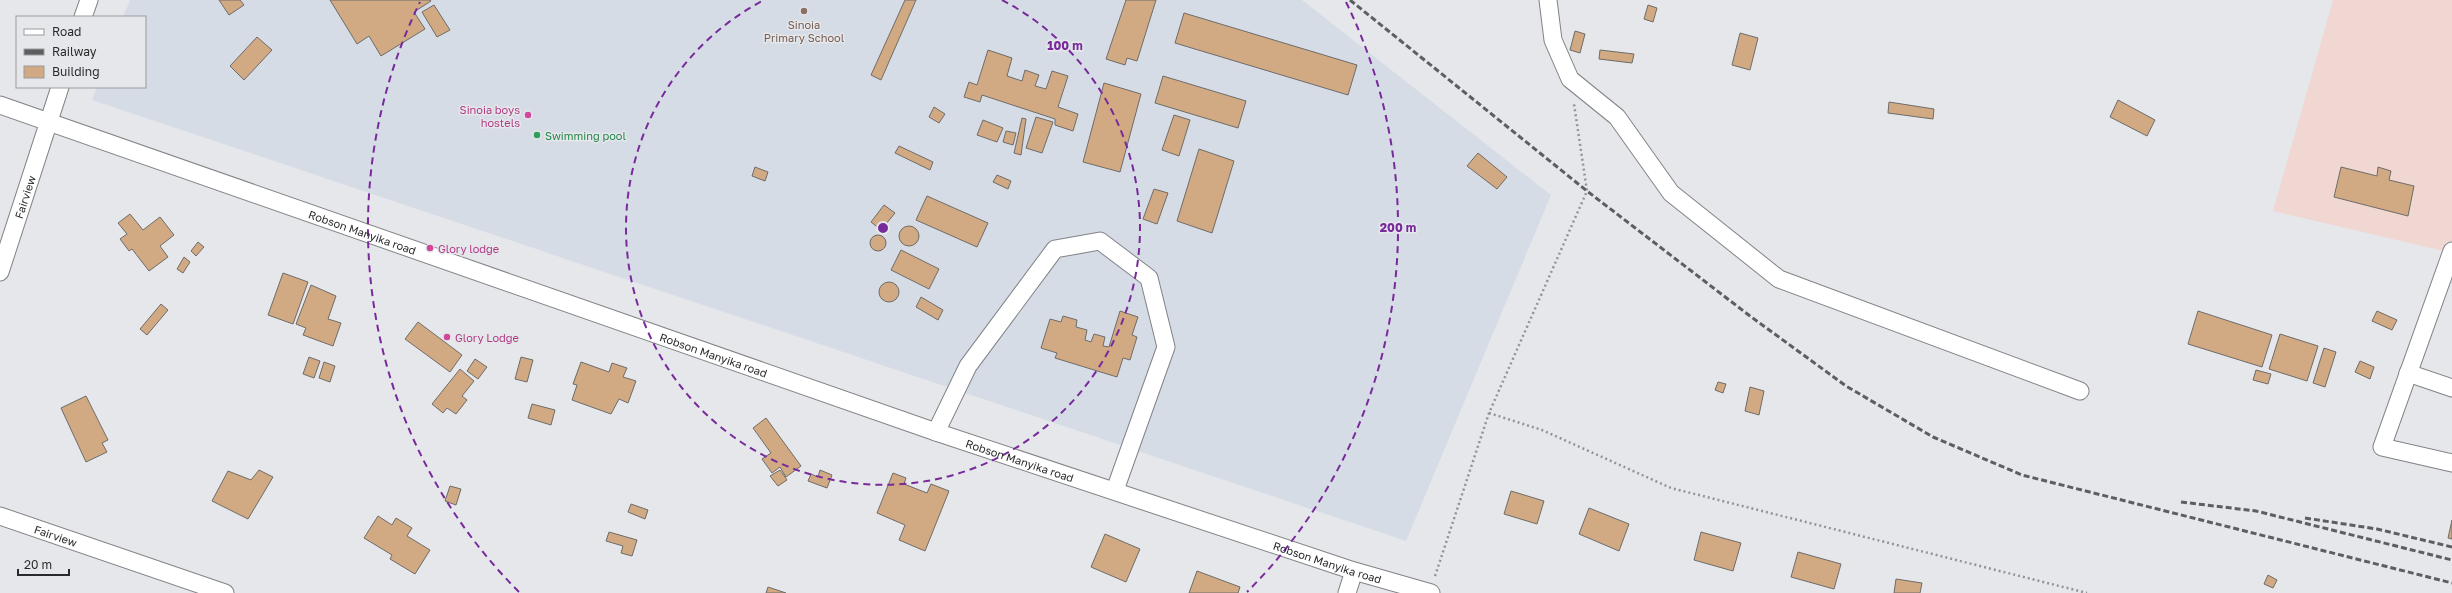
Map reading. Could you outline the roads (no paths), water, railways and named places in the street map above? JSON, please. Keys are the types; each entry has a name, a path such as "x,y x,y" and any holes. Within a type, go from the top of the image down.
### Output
{"street":[{"path":"83,16 89,0"},
{"path":"1548,0 1553,40 1570,79 1617,117 1671,192 1779,279 2080,391"},
{"name":"Fairview","path":"0,272 60,88"},
{"name":"Robson Manyika road","path":"0,105 936,432 1115,490 1354,571 1431,593"},
{"path":"936,432 968,366 1055,249 1100,241 1149,278 1166,347 1115,490"},
{"path":"2452,251 2382,447 2452,463"},
{"path":"2408,373 2452,388"},
{"name":"Fairview","path":"0,516 225,593"},
{"path":"1347,593 1354,571"}],"railway":[{"path":"1350,0 1587,191 1750,316 1846,386 1933,437 2022,475 2452,583"},
{"path":"2181,502 2256,511 2452,560"},
{"path":"2305,518 2377,529 2452,547"}],"place":[{"name":"Sinoia Primary School","path":"804,11"},
{"name":"Sinoia boys hostels","path":"528,115"},
{"name":"Swimming pool","path":"537,135"},
{"name":"Glory lodge","path":"430,248"},
{"name":"Glory Lodge","path":"447,337"}]}
